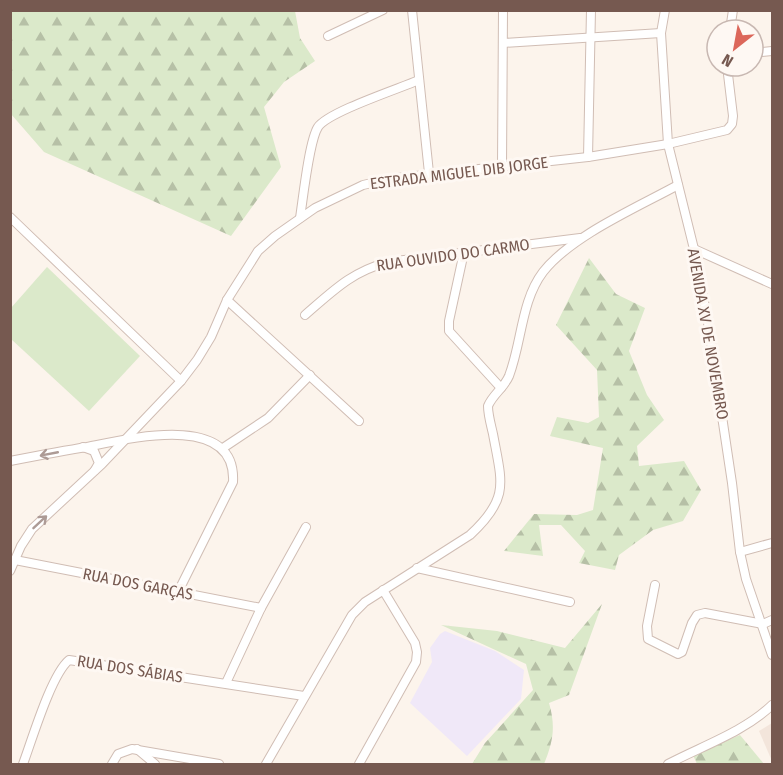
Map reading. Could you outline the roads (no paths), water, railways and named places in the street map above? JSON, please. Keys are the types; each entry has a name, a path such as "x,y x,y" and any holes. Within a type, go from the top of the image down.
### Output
{"street":[{"path":"328,36 383,10"},
{"path":"412,10 429,173"},
{"path":"502,166 503,10"},
{"path":"588,157 591,10"},
{"name":"AVENIDA XV DE NOVEMBRO","path":"665,10 661,33 668,144 694,249 719,394 740,552 746,579 772,655"},
{"path":"503,43 661,33"},
{"name":"ESTRADA MIGUEL DIB JORGE","path":"10,572 25,538 32,529 127,439 181,381 211,338 227,300 258,251 300,219 338,195 363,185 429,173 588,157 668,144 730,128 734,116 729,78"},
{"path":"300,219 314,135 321,123 334,114 418,80"},
{"path":"266,765 352,615 365,602 470,535 482,524 498,502 501,475 488,406 509,376 525,311 536,284 548,266 582,238 678,185"},
{"path":"10,217 181,381"},
{"name":"RUA OUVIDO DO CARMO","path":"305,315 358,272 388,262 582,238"},
{"path":"694,249 772,284"},
{"path":"464,252 449,321 450,333 501,388"},
{"path":"227,300 359,421"},
{"path":"223,448 268,418 310,375"},
{"path":"10,461 127,439 178,434 204,439 223,448 234,472 233,482 178,592"},
{"path":"83,447 94,451 99,463 95,470"},
{"path":"226,683 261,608 306,527"},
{"path":"740,552 772,543"},
{"name":"RUA DOS GARÇAS","path":"15,560 261,608"},
{"path":"417,568 570,602"},
{"path":"655,585 647,626 648,639 675,652 682,652 694,618 701,614 762,624 772,620"},
{"path":"359,765 416,662 415,643 383,590"},
{"name":"RUA DOS SÁBIAS","path":"23,765 48,698 62,667 69,660 304,696"},
{"path":"668,765 761,716 772,705"},
{"path":"112,765 114,759 122,752 137,749 219,765"},
{"path":"137,749 155,765"}]}
